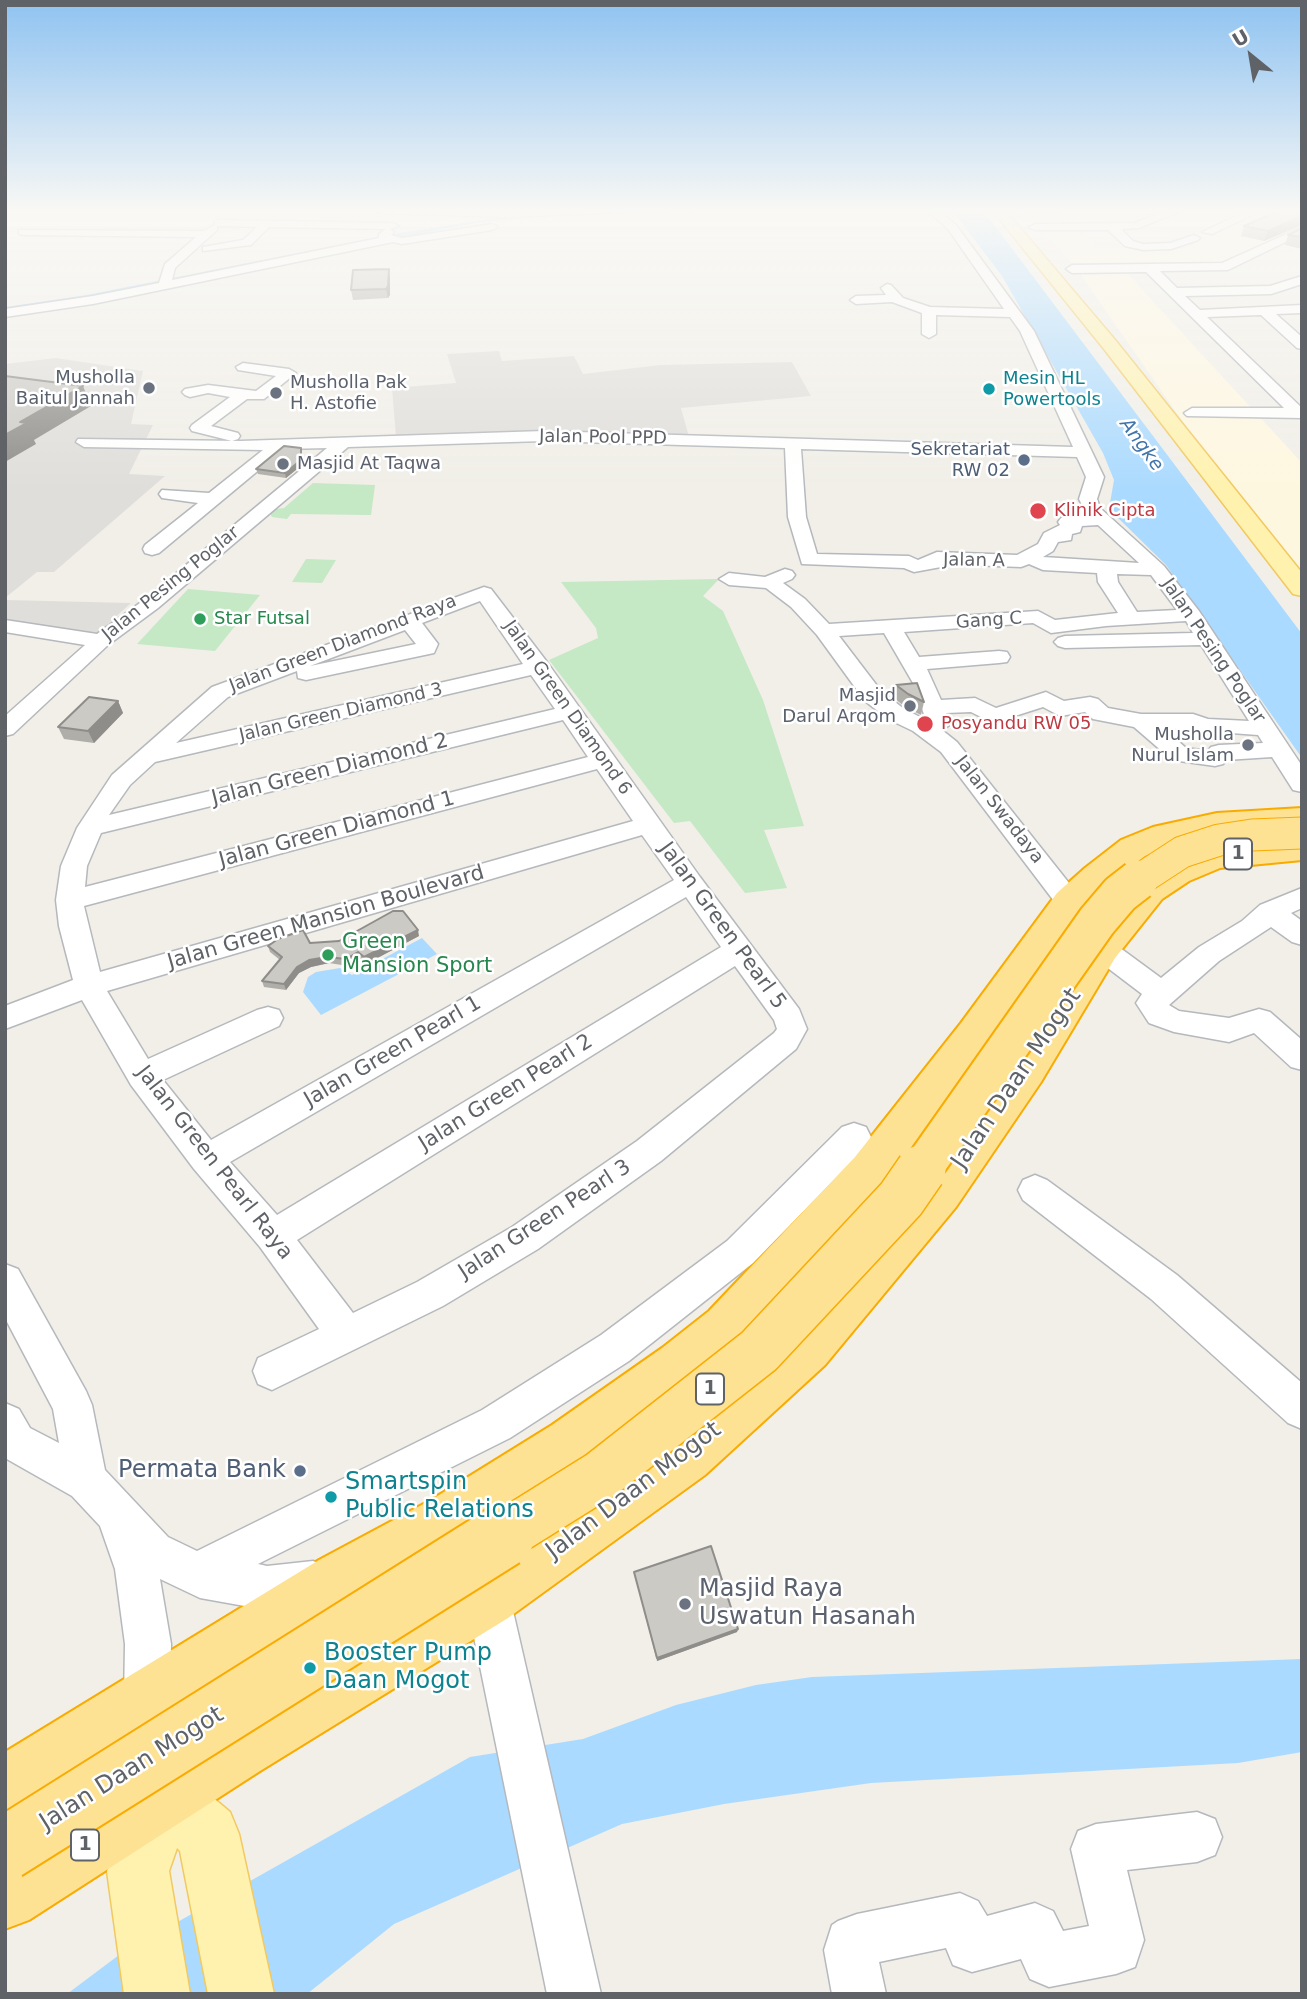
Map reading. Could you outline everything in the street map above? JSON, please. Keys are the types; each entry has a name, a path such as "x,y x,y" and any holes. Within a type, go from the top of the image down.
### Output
{"highway":[{"name":"1","path":"5,1788 339,1580 450,1518 571,1444 680,1365 726,1327 855,1153 975,1034 1070,902 1097,876 1133,848 1165,835 1217,822 1302,818"},
{"name":"Jalan Daan Mogot","path":"5,1822 593,1463 753,1334 886,1195 1090,906 1121,873 1151,852 1176,841 1217,830 1302,825"},
{"name":"Jalan Daan Mogot","path":"5,1849 601,1475 759,1351 901,1199 1097,921 1120,894 1149,871 1182,852 1219,840 1252,835 1302,833"},
{"name":"Jalan Daan Mogot","path":"5,1896 186,1814 238,1749 488,1598 621,1504 730,1420 778,1377 830,1324 940,1193 1027,1071 1102,949 1150,891 1177,873 1214,857 1302,849"},
{"path":"726,1327 725,1350 736,1369 743,1375 753,1377 778,1377"},
{"path":"680,1365 699,1366 714,1371 720,1377 732,1399 730,1420"},
{"path":"147,1700 196,1739 238,1749"}],"main road":[{"path":"1075,303 1302,589"},
{"path":"1106,341 1132,341"},
{"path":"1186,406 1209,434"},
{"path":"147,1700 186,1814 241,1994"},
{"path":"157,1994 138,1871 186,1814"}],"street":[{"path":"5,313 72,303"},
{"path":"913,303 929,311 1014,313"},
{"name":"Jalan Pesing Poglar","path":"1007,303 1027,331 1096,477 1088,499 1092,510 1157,570 1192,615 1302,785"},
{"path":"1184,303 1297,417"},
{"path":"1196,314 1302,309"},
{"path":"929,311 929,334"},
{"path":"1266,312 1302,345"},
{"path":"190,391 208,389 260,395 289,373 243,367"},
{"path":"192,409 187,386 209,372"},
{"path":"240,446 243,438 198,428 242,395"},
{"path":"1186,406 1280,413 1297,417"},
{"name":"Jalan Pool PPD","path":"89,439 240,446 279,445 306,439 342,444 544,436 1083,452"},
{"path":"729,579 771,583 772,580 801,567 809,559 797,517 793,443"},
{"name":"Jalan Pesing Poglar","path":"5,729 101,641 151,604 342,444"},
{"path":"152,550 279,445"},
{"path":"168,495 214,499"},
{"name":"Jalan A","path":"809,559 909,562 914,566 934,563 936,558 1002,562 1031,558 1046,547 1051,537 1064,536 1060,530 1074,528 1067,522 1103,519"},
{"path":"1031,558 1042,564 1157,570"},
{"path":"1106,568 1108,582 1131,618"},
{"name":"Jalan Swadaya","path":"771,583 798,603 824,631 873,696 896,715 921,726 949,747 1070,902"},
{"name":"Jalan Green Diamond Raya","path":"89,986 77,950 70,900 74,866 90,828 111,791 143,758 213,696 243,682 484,593"},
{"name":"Jalan Green Diamond 6","path":"484,593 650,824"},
{"name":"Gang C","path":"824,631 1038,617 1051,627 1131,618 1192,615"},
{"path":"243,682 276,679 419,652 426,648 427,644 408,620"},
{"path":"5,626 101,641"},
{"path":"1051,627 1065,642 1208,639"},
{"path":"891,628 915,664 949,747"},
{"path":"915,664 999,657"},
{"name":"Jalan Green Diamond 3","path":"143,758 538,667"},
{"path":"932,707 975,705 993,716 1047,699 1058,708 1090,704 1101,714 1141,721 1193,721 1204,726 1265,728"},
{"name":"Jalan Green Diamond 2","path":"90,828 569,712"},
{"path":"1141,721 1179,754 1215,759 1219,752 1236,754 1237,750 1280,750"},
{"name":"Jalan Green Diamond 1","path":"70,900 604,760"},
{"name":"Jalan Green Pearl 5","path":"650,824 788,1017 792,1029"},
{"name":"Jalan Green Mansion Boulevard","path":"5,1018 89,986 650,824"},
{"name":"Jalan Green Pearl 1","path":"206,1159 690,883"},
{"path":"1301,899 1270,912 1244,934 1209,954 1151,1003 1160,1015 1174,1021 1229,1030 1259,1020 1302,1058"},
{"path":"1270,912 1302,935"},
{"path":"1102,949 1161,993"},
{"name":"Jalan Green Pearl 2","path":"273,1236 738,950"},
{"name":"Jalan Green Pearl Raya","path":"89,986 142,1076 206,1159 273,1236 346,1334"},
{"path":"142,1076 268,1018"},
{"name":"Jalan Green Pearl 3","path":"272,1371 430,1294 525,1238 649,1151 785,1041 792,1029"},
{"path":"200,1576 221,1560 496,1424 615,1348 740,1252 855,1153"},
{"path":"1035,1190 1164,1287 1302,1409"},
{"path":"5,1281 72,1405 87,1481"},
{"path":"5,1423 16,1442 87,1481 118,1518 153,1552 200,1576 267,1588 339,1580"},
{"path":"118,1518 136,1569 148,1644 147,1700"},
{"path":"488,1598 574,1994"},
{"path":"859,1994 850,1950 857,1940 960,1919 972,1945 1035,1929 1049,1960 1116,1948 1119,1943 1096,1849 1197,1838"}],"shaded area":[{"path":"1101,303 1155,303 1302,463 1302,594"},
{"path":"499,351 502,361 574,356 583,374 660,365 792,362 811,396 681,408 689,437 396,437 392,388 456,383 447,354"},
{"path":"56,358 143,371 131,424 153,425 129,474 165,476 54,572 37,572 5,598 5,364"},
{"path":"5,600 131,603 89,641 5,628"}],"green space":[{"path":"313,483 375,485 371,515 291,514 287,519 272,517 268,510 284,508"},
{"path":"306,559 336,560 322,583 292,582"},
{"path":"719,579 703,596 723,611 763,700 804,826 764,830 787,888 745,893 690,821 674,823 549,660 598,638 596,628 561,582"},
{"name":"Star Futsal","path":"188,589 260,595 215,651 137,644"}],"water":[{"path":"30,303 59,303 5,311 5,307"},
{"name":"Angke","path":"1018,303 1053,303 1302,634 1302,758 1166,565 1109,509 1114,480 1103,453"},
{"path":"422,938 437,954 321,1015 303,992 308,977 316,972 340,968 352,975"},
{"path":"1302,1659 1302,1752 1238,1763 871,1783 724,1804 622,1824 394,1924 307,1994 67,1994 119,1955 470,1757 583,1739 676,1705 756,1685 812,1677"}],"building":[{"path":"5,376 83,386 20,422 27,423 5,435"},
{"name":"Masjid At Taqwa","path":"284,446 301,448 301,460 285,473 256,469"},
{"path":"917,683 924,702 896,685"},
{"path":"89,697 118,701 88,731 58,727"},
{"name":"Green Mansion Sport","path":"393,911 403,911 418,930 364,957 358,952 346,959 327,957 309,960 297,967 284,984 262,981 282,957 268,946 278,939 303,930 310,943 339,941"},
{"name":"Masjid Raya Uswatun Hasanah","path":"711,1546 738,1629 657,1658 634,1572"}],"place":[{"name":"Musholla Baitul Jannah","path":"149,388"},
{"name":"Mesin HL Powertools","path":"989,389"},
{"name":"Musholla Pak H. Astofie","path":"276,393"},
{"name":"Sekretariat RW 02","path":"1024,460"},
{"name":"Masjid At Taqwa","path":"283,464"},
{"name":"Klinik Cipta","path":"1038,511"},
{"name":"Star Futsal","path":"200,619"},
{"name":"Masjid Darul Arqom","path":"910,706"},
{"name":"Posyandu RW 05","path":"925,724"},
{"name":"Musholla Nurul Islam","path":"1248,745"},
{"name":"Green Mansion Sport","path":"328,955"},
{"name":"Permata Bank","path":"300,1471"},
{"name":"Smartspin Public Relations","path":"331,1497"},
{"name":"Masjid Raya Uswatun Hasanah","path":"685,1604"},
{"name":"Booster Pump Daan Mogot","path":"310,1668"}]}
